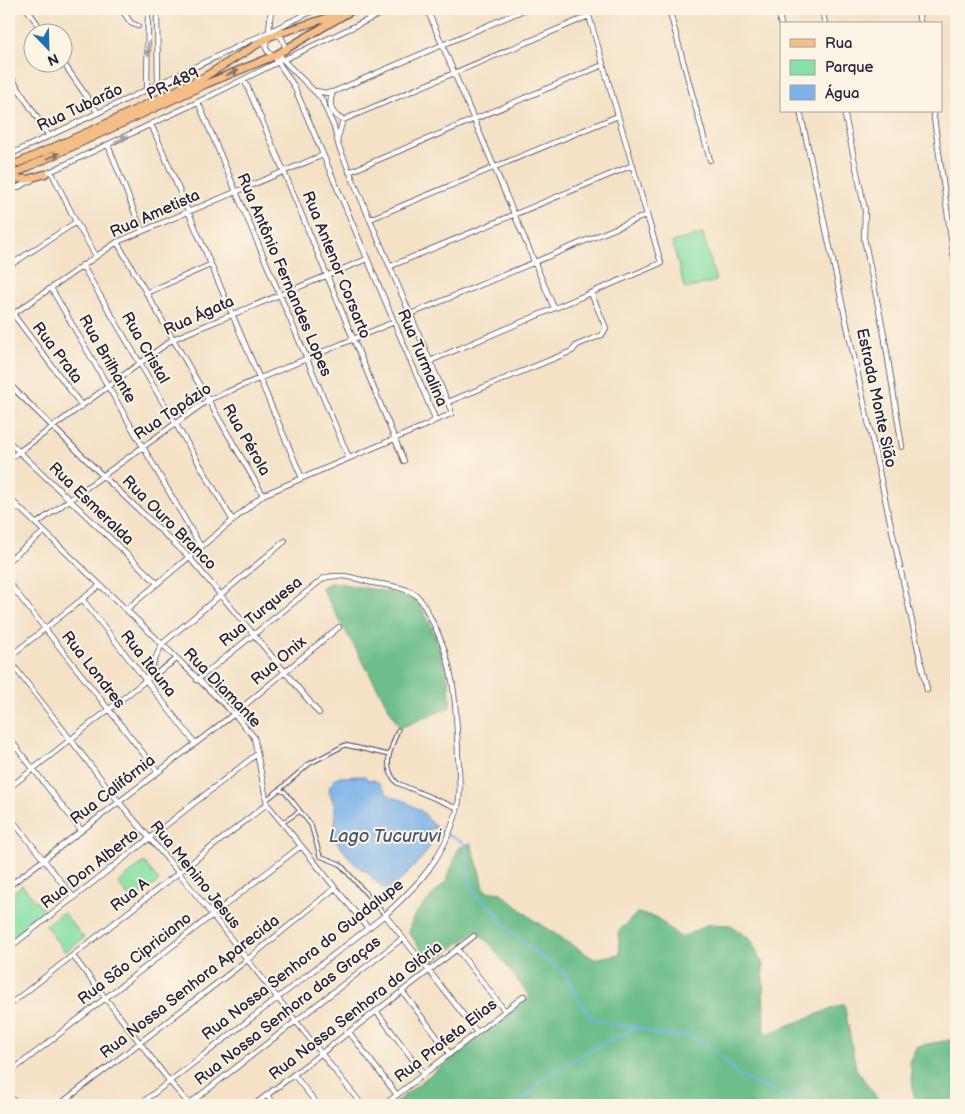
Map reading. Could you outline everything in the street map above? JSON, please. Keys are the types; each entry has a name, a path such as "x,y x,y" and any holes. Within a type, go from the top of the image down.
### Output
{"main road":[{"name":"PR-489","path":"9,167 204,77 270,34 354,9"},
{"name":"PR-489","path":"9,178 206,84 280,58 346,12"},
{"path":"9,178 28,179 48,173"}],"street":[{"path":"27,9 36,22"},
{"path":"121,9 131,23 143,28"},
{"path":"147,90 143,28 148,9"},
{"path":"157,9 158,85"},
{"path":"271,9 270,34 266,42 266,48 268,52 280,58 321,98 334,127 337,141 349,172 448,402 451,414 434,421"},
{"name":"Rua Tubarão","path":"9,155 270,34 317,9"},
{"path":"9,192 198,102 280,58 391,9"},
{"path":"428,9 554,308"},
{"path":"314,91 333,92 526,9"},
{"path":"430,361 661,263 587,9"},
{"path":"669,9 710,160"},
{"path":"778,9 780,22"},
{"path":"822,9 825,22"},
{"path":"918,9 920,22"},
{"path":"333,92 329,101 331,109 339,118 344,120 589,16"},
{"path":"270,34 281,38 285,46 280,58"},
{"name":"Rua Turmalina","path":"127,610 263,495 434,421 434,416 294,86 280,58"},
{"path":"349,172 603,65"},
{"path":"70,72 98,113"},
{"path":"9,75 49,136"},
{"name":"Rua Antenor Corsarto","path":"244,79 404,461"},
{"name":"Rua Antônio Fernandes Lopes","path":"198,102 348,458"},
{"name":"Estrada Monte Sião","path":"800,112 927,690"},
{"path":"844,112 864,210 864,238 884,334 902,448"},
{"path":"932,112 956,273"},
{"path":"370,218 618,116"},
{"path":"337,141 344,120"},
{"path":"150,124 302,478"},
{"path":"108,145 142,231"},
{"name":"Rua Ametista","path":"11,316 117,242 323,155"},
{"path":"391,266 632,165"},
{"path":"48,173 96,256"},
{"path":"411,314 647,215"},
{"path":"9,266 76,222"},
{"name":"Rua Pérola","path":"117,242 263,495"},
{"name":"Rua Ágata","path":"9,459 173,339 367,259"},
{"name":"Rua Cristal","path":"82,265 233,521"},
{"path":"146,292 210,265"},
{"name":"Rua Brilhante","path":"51,288 201,547"},
{"path":"448,402 572,351 577,345 602,335 606,328 591,292"},
{"name":"Rua Prata","path":"11,316 82,406"},
{"name":"Rua Topázio","path":"36,524 208,400 394,322"},
{"name":"Rua Ouro Branco","path":"9,384 102,476 189,557 319,713"},
{"name":"Rua Esmeralda","path":"9,442 157,583"},
{"name":"Rua Diamante","path":"9,498 234,714 254,737 266,802 368,928"},
{"path":"9,514 18,507"},
{"path":"9,560 44,532"},
{"path":"145,681 162,644 285,541"},
{"name":"Rua Nossa Senhora do Guadalupe","path":"139,1105 385,915 422,879 435,861 448,835 458,808 456,700 453,682 440,638 421,601 411,592 348,577 332,576 317,582"},
{"name":"Rua Turquesa","path":"197,680 317,582"},
{"name":"Rua Londres","path":"9,583 158,772"},
{"path":"9,658 99,586"},
{"name":"Rua Itauna","path":"83,600 195,743"},
{"name":"Rua Onix","path":"234,714 339,626"},
{"name":"Rua Menino Jesus","path":"9,658 70,740 212,915 362,1105"},
{"path":"9,788 145,681 177,659"},
{"name":"Rua Califórnia","path":"9,886 234,714"},
{"path":"398,730 389,755 390,775 397,783 458,808"},
{"path":"9,738 32,770 81,830"},
{"path":"266,802 309,764 345,745 389,755"},
{"name":"Rua Don Alberto","path":"9,948 257,754"},
{"path":"278,790 285,792 311,825 320,856 340,864 385,915 477,1032"},
{"name":"Rua A","path":"9,1005 266,802"},
{"path":"282,823 300,811"},
{"path":"9,816 74,898"},
{"name":"Rua São Cipriciano","path":"9,1073 301,846"},
{"name":"Rua Nossa Senhora Aparecida","path":"59,1105 247,960 335,888"},
{"name":"Rua Nossa Senhora da Glória","path":"254,1105 474,936"},
{"name":"Rua Nossa Senhora das Graças","path":"190,1105 295,1020 403,938"},
{"path":"457,949 505,1011"},
{"path":"73,956 170,1082 190,1105"},
{"path":"402,991 450,1054"},
{"name":"Rua Profeta Elias","path":"384,1105 524,996"},
{"path":"376,1011 424,1074"},
{"path":"349,1032 397,1095"},
{"path":"294,1075 318,1105"},
{"path":"9,1095 17,1105"},
{"path":"267,1095 275,1105"}],"green space":[{"path":"703,234 716,281 685,289 672,242"},
{"path":"333,582 409,596 416,601 423,610 435,635 449,684 450,707 400,728 321,587"},
{"path":"471,843 485,891 501,893 535,921 594,959 620,954 618,932 637,913 656,917 681,938 709,924 730,925 751,940 763,965 764,1035 844,1004 856,1069 882,1105 392,1105 530,997 491,945 476,931 431,964 408,931 415,914 447,880 459,848"},
{"path":"144,862 159,881 132,902 118,883"},
{"path":"22,885 45,912 9,941 9,896"},
{"path":"63,912 84,938 65,952 45,925"},
{"path":"956,1039 956,1105 910,1105 914,1096 910,1060 917,1046"}],"water":[{"name":"Lago Tucuruvi","path":"365,776 368,780 377,782 391,796 405,801 420,810 433,825 440,829 439,831 434,828 426,831 430,833 432,841 430,847 413,868 389,891 382,888 365,870 353,862 336,841 334,835 335,807 329,791 330,786 337,777"}],"waterway":[{"path":"438,830 463,842 471,885 476,895 498,914 500,921 526,945 564,972 575,994 592,1018 613,1024 638,1027 657,1035 690,1036 718,1053 740,1077 760,1086 820,1105"},
{"path":"519,1105 543,1079 594,1048 637,1027"}]}
